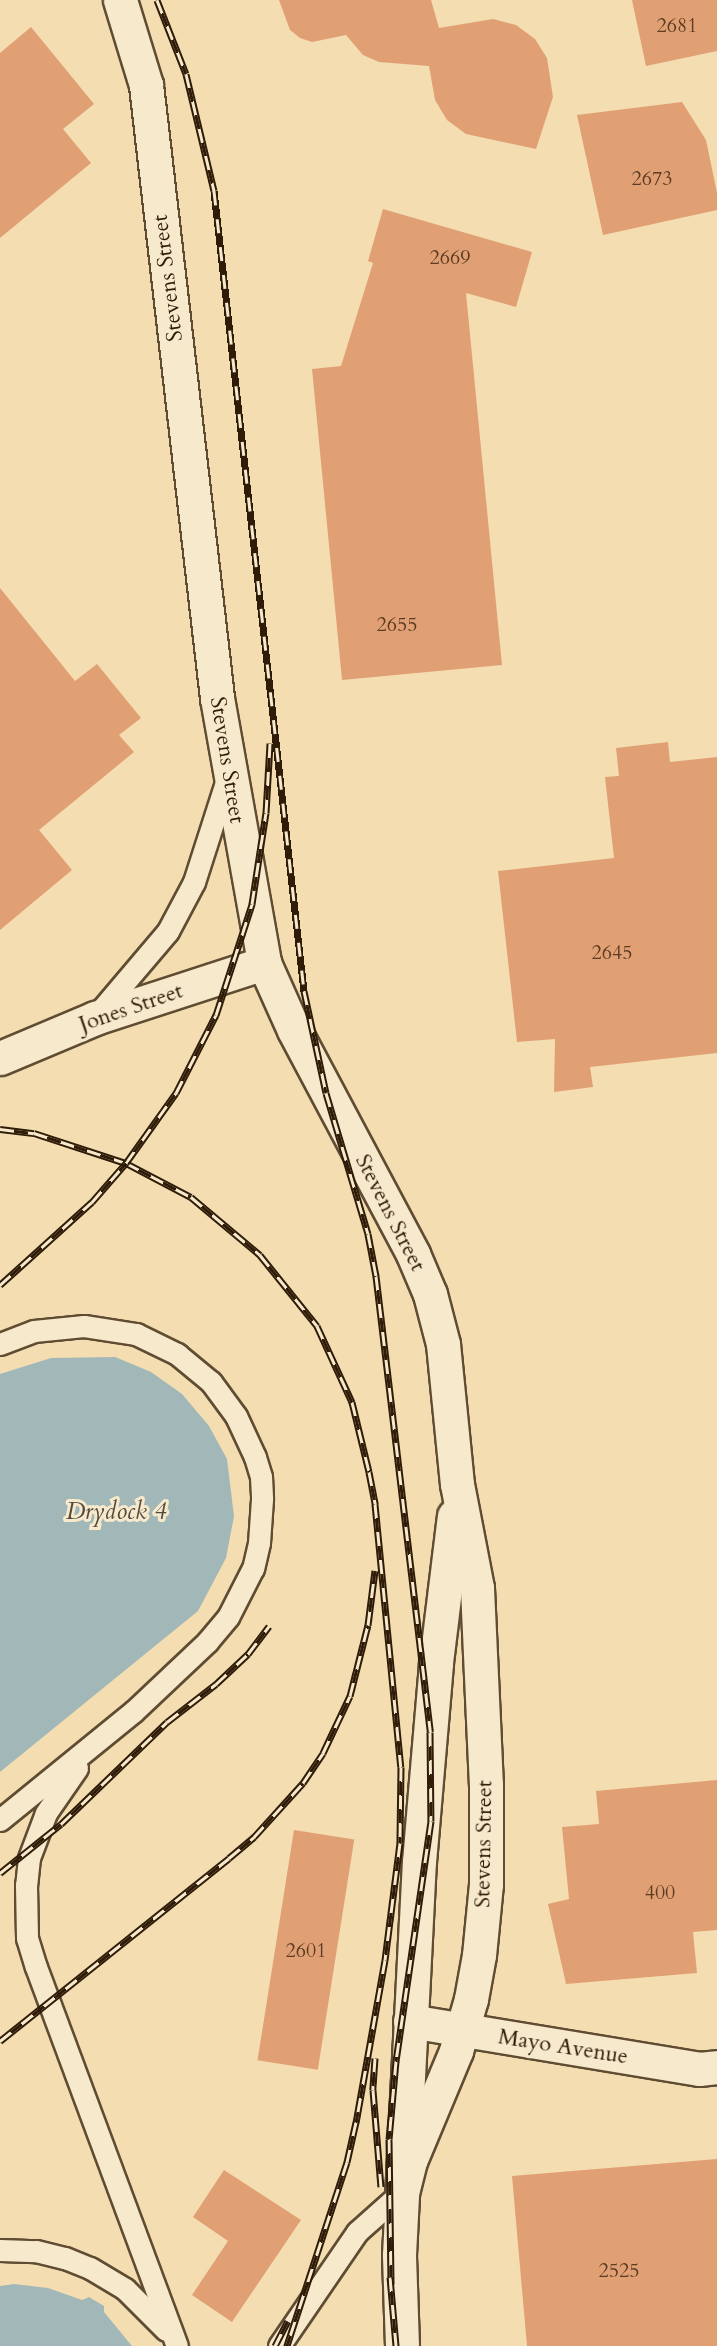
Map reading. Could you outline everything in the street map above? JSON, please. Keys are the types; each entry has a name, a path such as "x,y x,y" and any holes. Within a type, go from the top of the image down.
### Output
{"street":[{"name":"Stevens Street","path":"120,0 146,85 217,698 264,963 294,1030 413,1254 430,1294 443,1344 458,1484 477,1588 486,1785 486,1884 479,1955 462,2030 411,2161 402,2192"},
{"name":"Jones Street","path":"0,1058 94,1018 264,963"},
{"name":"Stevens Street","path":"402,2346 399,2267 410,2021 424,1794 458,1484"},
{"name":"Mayo Avenue","path":"410,2021 699,2069 717,2067"}],"lane":[{"path":"94,1018 168,931 194,882 229,773"},
{"path":"0,1344 34,1331 84,1326 136,1334 158,1344 197,1368 225,1399 246,1435 261,1477 259,1543 242,1594 228,1617 207,1642 109,1732 82,1760 63,1787 38,1832 29,1858 26,1885 27,1938 36,1967 176,2346"},
{"path":"0,1820 109,1732"},
{"path":"279,2346 357,2232 402,2192"},
{"path":"0,2250 36,2251 65,2258 99,2272 125,2289 148,2309 166,2329 176,2346"}],"water":[{"name":"Drydock 4","path":"115,1357 151,1372 182,1394 209,1426 227,1459 234,1516 226,1558 198,1611 0,1772 0,1374 51,1358"},
{"path":"14,2284 48,2288 82,2300 89,2297 104,2306 104,2312 132,2346 0,2346 0,2286"}],"building":[{"path":"279,0 431,0 439,28 493,19 516,25 535,39 547,58 553,97 536,149 466,134 447,120 435,100 429,66 379,62 363,55 346,35 312,42 300,38 290,30"},
{"path":"632,0 717,0 717,51 646,66"},
{"path":"31,27 94,104 63,129 91,163 0,238 0,53"},
{"path":"682,102 706,140 717,193 717,210 603,235 577,115"},
{"path":"383,209 532,252 516,307 466,293 502,665 342,680 312,369 341,366 373,263 368,261"},
{"path":"0,588 75,681 97,664 141,718 119,735 134,752 39,830 72,870 0,930"},
{"path":"668,742 670,762 717,757 717,1053 590,1067 593,1087 554,1092 555,1039 517,1042 498,871 614,858 605,777 619,776 616,748"},
{"path":"717,1780 717,1930 693,1932 697,1973 566,1984 548,1904 569,1899 562,1827 599,1824 596,1791"},
{"path":"294,1830 354,1840 318,2070 258,2060"},
{"path":"717,2159 717,2346 527,2346 512,2176"},
{"path":"224,2170 301,2220 232,2322 192,2295 228,2241 193,2217"}],"railway":[{"path":"157,0 186,74 214,191 304,991 326,1093 368,1234 376,1276 430,1732 431,1821 396,2061 389,2139 391,2284"},
{"path":"0,1285 92,1202 126,1163 176,1093 216,1015 252,904 266,813 270,743"},
{"path":"0,1129 34,1133 126,1163 191,1197 260,1255 317,1326 352,1402 369,1472 375,1504 401,1767 400,1843 385,1960 356,2122 347,2162 287,2346"},
{"path":"0,2041 254,1837 303,1783 323,1753 350,1696 368,1625 375,1570"},
{"path":"0,1873 61,1824 167,1722 216,1684 248,1654 269,1626"},
{"path":"375,2058 373,2090 381,2187"},
{"path":"390,2277 396,2346"},
{"path":"275,2346 288,2321"}]}
